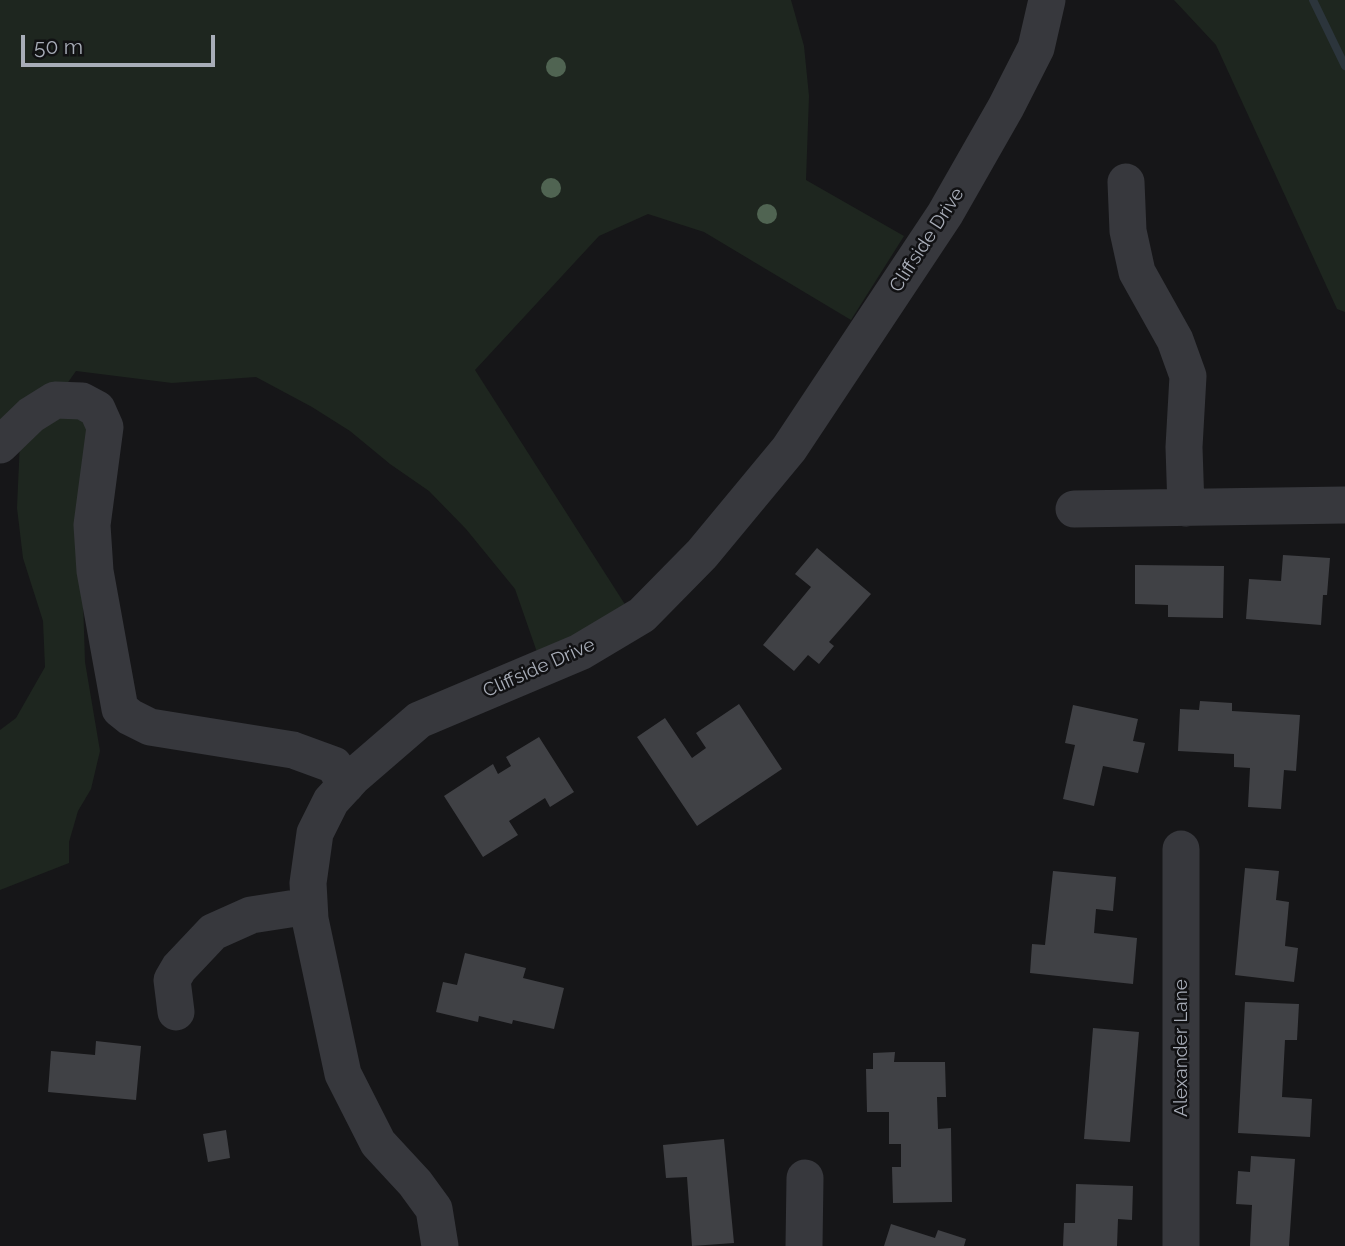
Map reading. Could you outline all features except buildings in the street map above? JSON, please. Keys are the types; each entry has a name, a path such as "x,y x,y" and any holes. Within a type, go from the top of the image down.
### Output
{"street":[{"name":"Cliffside Drive","path":"440,1246 434,1209 415,1183 378,1143 343,1074 310,919 308,883 315,833 331,801 419,720 580,652 642,615 702,554 789,449 946,214 1036,48 1047,0"},
{"path":"1126,182 1128,231 1137,272 1175,340 1188,376 1184,447 1186,508"},
{"path":"0,446 31,415 55,400 82,401 97,409 106,427 92,525 95,571 121,709 150,727 293,750 334,765 346,785"},
{"path":"1074,509 1345,505"},
{"name":"Alexander Lane","path":"1181,849 1181,1246"},
{"path":"176,1012 172,979 213,932 251,915 309,906"},
{"path":"804,1246 805,1178"}],"shaded area":[{"path":"0,0 791,0 804,46 809,96 806,180 904,236 851,320 704,232 648,214 599,236 475,370 626,606 538,655 515,589 466,529 429,491 350,431 312,407 256,377 172,383 76,371 64,388 87,421 83,600 85,662 100,751 91,789 78,811 69,842 69,863 0,890 0,730 16,718 45,667 43,621 23,558 17,508 20,441 0,436"},
{"path":"1174,0 1345,0 1345,312 1337,309 1216,45"}],"waterway":[{"path":"1313,0 1345,66"}]}
